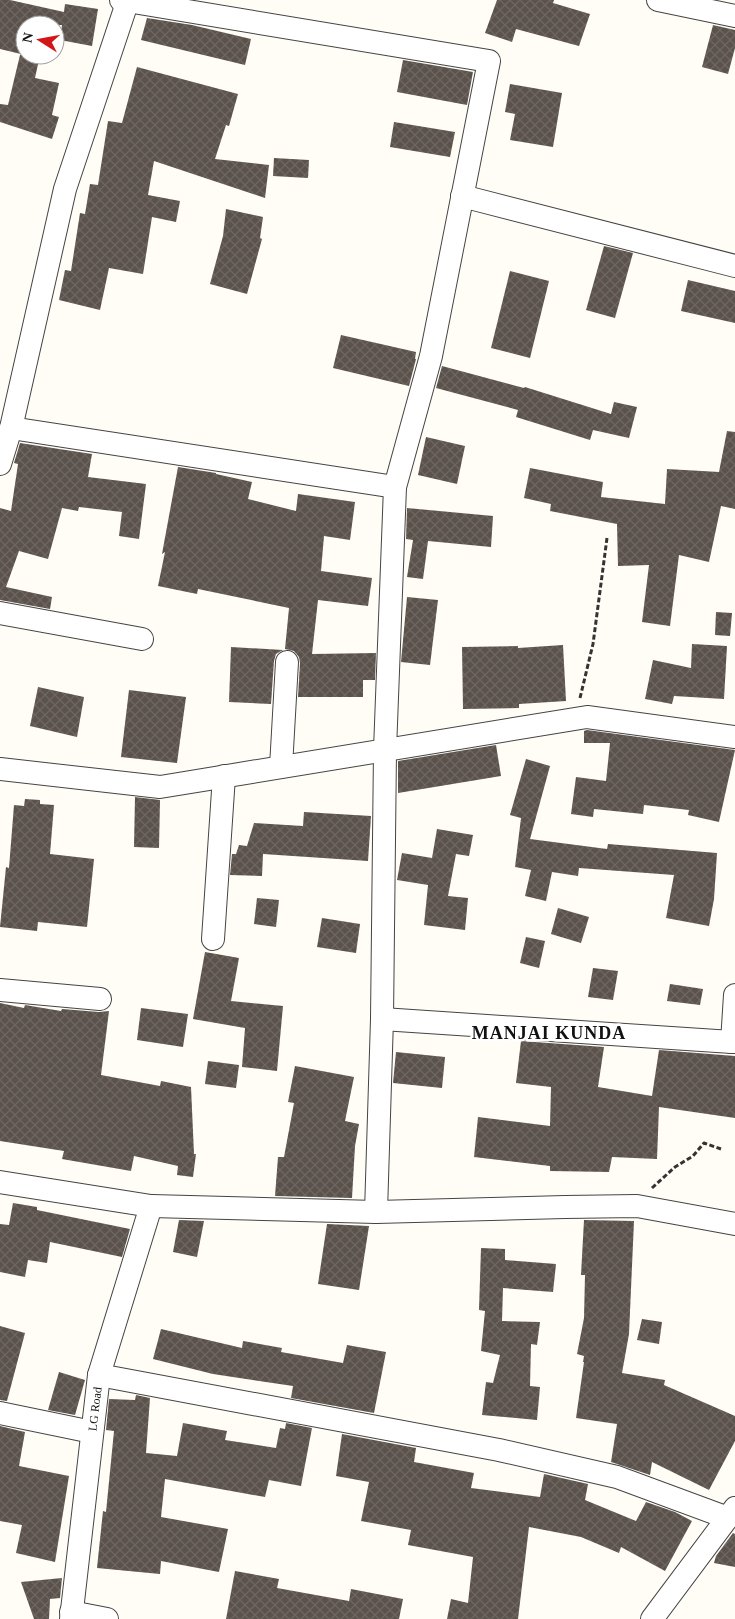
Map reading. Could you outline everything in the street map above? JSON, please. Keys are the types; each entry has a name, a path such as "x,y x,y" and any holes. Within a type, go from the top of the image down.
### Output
{"street":[{"path":"658,0 735,16"},
{"path":"0,464 11,428 65,189 126,1 489,61 431,356 395,487 385,750 382,1019 376,1212"},
{"path":"462,196 735,266"},
{"path":"11,428 395,487"},
{"path":"0,613 142,639"},
{"path":"281,767 287,662"},
{"path":"0,769 160,787 587,717 735,737"},
{"path":"213,939 224,776"},
{"path":"0,990 100,999"},
{"path":"382,1019 733,1042 735,995"},
{"path":"0,1182 150,1206 376,1212 565,1206 637,1206 735,1224"},
{"name":"LG Road","path":"71,1616 99,1375 150,1206"},
{"path":"99,1375 499,1450 617,1477 731,1513 652,1619"},
{"path":"0,1413 92,1432"},
{"path":"71,1616 107,1619"}],"path":[{"path":"587,717 579,697 593,644 607,538"},
{"path":"637,1206 675,1166 693,1156 704,1143 721,1149"}],"building":[{"path":"0,0 10,0 64,12 65,4 98,9 92,46 65,41 65,15 15,15 15,53 0,49"},
{"path":"497,0 554,0 553,3 590,14 579,46 516,29 512,42 485,33"},
{"path":"147,18 192,25 251,39 245,65 141,40"},
{"path":"713,25 735,30 735,48 728,74 702,67"},
{"path":"403,60 473,72 467,105 397,92"},
{"path":"18,65 38,65 35,78 59,83 52,115 59,117 52,139 0,122 0,104 8,105"},
{"path":"137,67 238,94 229,126 226,125 215,159 269,165 265,198 154,161 148,195 180,201 176,222 152,217 143,274 109,268 100,310 59,300 65,270 71,271 80,213 85,214 90,184 98,185 108,121 122,123"},
{"path":"510,84 562,93 553,147 510,140 515,114 505,112"},
{"path":"394,122 455,132 450,157 390,147"},
{"path":"274,158 309,160 308,178 273,176"},
{"path":"226,209 263,217 260,238 262,239 247,294 210,284 223,236"},
{"path":"604,246 633,253 615,318 586,310"},
{"path":"510,271 549,281 530,358 491,348"},
{"path":"688,280 735,291 735,323 681,311"},
{"path":"341,335 416,352 409,386 333,368"},
{"path":"442,366 525,387 611,414 614,402 637,407 629,438 593,430 590,440 516,417 518,410 436,388"},
{"path":"727,431 735,432 735,509 721,506 709,562 679,555 670,626 642,622 649,565 618,566 617,524 550,511 551,504 524,498 530,468 603,482 601,497 665,504 667,469 719,472"},
{"path":"426,437 465,446 457,484 418,475"},
{"path":"20,443 92,454 88,477 146,484 139,539 119,536 122,512 79,507 78,511 62,508 48,559 19,551 6,587 52,597 50,609 0,600 0,508 11,511 18,464 14,463"},
{"path":"178,467 216,473 252,482 248,499 296,511 298,494 355,502 350,540 324,536 321,571 372,578 368,606 318,600 312,654 376,653 375,680 363,680 363,697 298,697 299,657 294,651 285,649 289,608 198,589 197,594 158,586"},
{"path":"407,508 493,516 491,547 428,541 423,579 407,577 413,540 406,539"},
{"path":"407,597 438,600 430,665 401,662"},
{"path":"716,612 732,613 730,636 715,635"},
{"path":"692,644 727,646 724,699 674,696 672,704 645,699 653,660 691,668"},
{"path":"563,645 566,701 519,704 519,708 463,709 462,647 518,646 518,648"},
{"path":"231,647 283,650 276,654 274,661 271,704 229,702"},
{"path":"38,687 84,697 77,737 30,726"},
{"path":"129,690 186,697 177,763 121,757"},
{"path":"584,731 735,750 719,822 688,815 689,810 644,805 643,814 594,809 593,817 571,814 576,777 606,781 610,743 584,743"},
{"path":"496,745 501,776 398,793 398,761"},
{"path":"526,759 550,766 530,839 607,849 608,844 717,853 714,899 709,926 666,918 674,875 579,868 578,876 552,872 546,901 525,896 531,870 515,867 521,818 510,815"},
{"path":"135,797 160,800 159,848 134,847"},
{"path":"25,799 40,800 40,804 54,805 50,854 94,859 87,927 38,922 37,931 0,927 6,867 9,868 14,805 24,806"},
{"path":"304,812 371,816 368,861 263,854 262,876 230,875 232,854 236,854 239,845 247,846 254,823 303,826"},
{"path":"437,829 473,835 469,856 456,854 448,896 468,898 465,930 424,925 428,885 397,880 402,853 432,858"},
{"path":"257,898 279,900 276,927 254,924"},
{"path":"558,908 589,917 581,943 551,934"},
{"path":"322,918 360,924 356,953 317,947"},
{"path":"526,937 545,941 539,968 520,963"},
{"path":"205,952 239,958 231,1001 283,1006 277,1071 242,1067 245,1028 193,1019"},
{"path":"593,968 618,971 613,1000 588,997"},
{"path":"670,984 703,989 700,1005 667,1001"},
{"path":"0,1003 24,1008 25,1005 61,1011 62,1009 109,1011 101,1075 160,1086 161,1081 191,1087 194,1154 196,1154 193,1177 177,1175 178,1166 134,1156 131,1171 62,1159 64,1151 0,1141"},
{"path":"141,1008 188,1014 183,1047 137,1040"},
{"path":"521,1041 604,1047 598,1087 652,1096 659,1050 735,1056 735,1118 659,1107 657,1159 612,1157 609,1172 550,1171 550,1166 474,1157 478,1117 550,1126 551,1087 516,1083"},
{"path":"396,1052 445,1057 442,1088 393,1083"},
{"path":"208,1061 239,1065 236,1088 205,1084"},
{"path":"295,1066 354,1077 345,1121 359,1124 355,1146 352,1198 275,1196 278,1157 284,1157 294,1103 288,1102"},
{"path":"13,1203 37,1207 37,1210 130,1229 122,1257 50,1242 47,1263 28,1260 25,1277 0,1272 0,1224 9,1225"},
{"path":"179,1220 204,1221 197,1257 173,1252"},
{"path":"584,1220 634,1221 629,1334 622,1373 665,1380 664,1385 735,1416 735,1441 709,1490 652,1462 650,1475 611,1462 617,1424 576,1418 584,1362 584,1356 577,1354 584,1318 585,1275 581,1275"},
{"path":"327,1224 369,1226 359,1290 318,1284"},
{"path":"481,1248 505,1249 505,1260 556,1264 553,1292 503,1288 502,1321 540,1322 537,1345 531,1344 530,1386 540,1387 537,1420 482,1415 486,1382 493,1383 500,1355 481,1351 485,1311 479,1310"},
{"path":"642,1319 662,1322 659,1344 637,1340"},
{"path":"0,1326 25,1333 7,1401 0,1400"},
{"path":"161,1329 242,1348 243,1341 282,1348 281,1352 343,1363 347,1345 386,1352 374,1413 291,1398 293,1386 213,1374 153,1359"},
{"path":"59,1372 85,1380 75,1415 48,1410"},
{"path":"136,1395 150,1398 146,1453 177,1456 183,1423 227,1431 225,1440 276,1448 280,1428 285,1429 286,1423 312,1428 301,1486 269,1480 265,1497 165,1479 161,1517 228,1529 219,1572 161,1561 160,1574 97,1568 103,1511 106,1512 114,1431 106,1430 109,1399 135,1400"},
{"path":"0,1426 25,1432 19,1466 69,1476 55,1562 16,1553 22,1525 0,1521"},
{"path":"342,1434 416,1448 414,1462 474,1473 471,1488 540,1497 544,1474 588,1484 585,1500 636,1521 646,1502 675,1512 692,1521 665,1571 621,1547 619,1553 581,1537 529,1527 518,1619 447,1619 451,1599 468,1603 473,1557 408,1545 411,1530 361,1521 369,1482 336,1476"},
{"path":"733,1533 735,1534 735,1567 714,1563 716,1556"},
{"path":"235,1571 279,1579 277,1588 349,1601 351,1589 403,1599 399,1619 226,1619"},
{"path":"62,1578 60,1598 50,1599 49,1619 34,1619 21,1582"}],"district":[{"name":"MANJAI KUNDA","path":"549,1033"}]}
